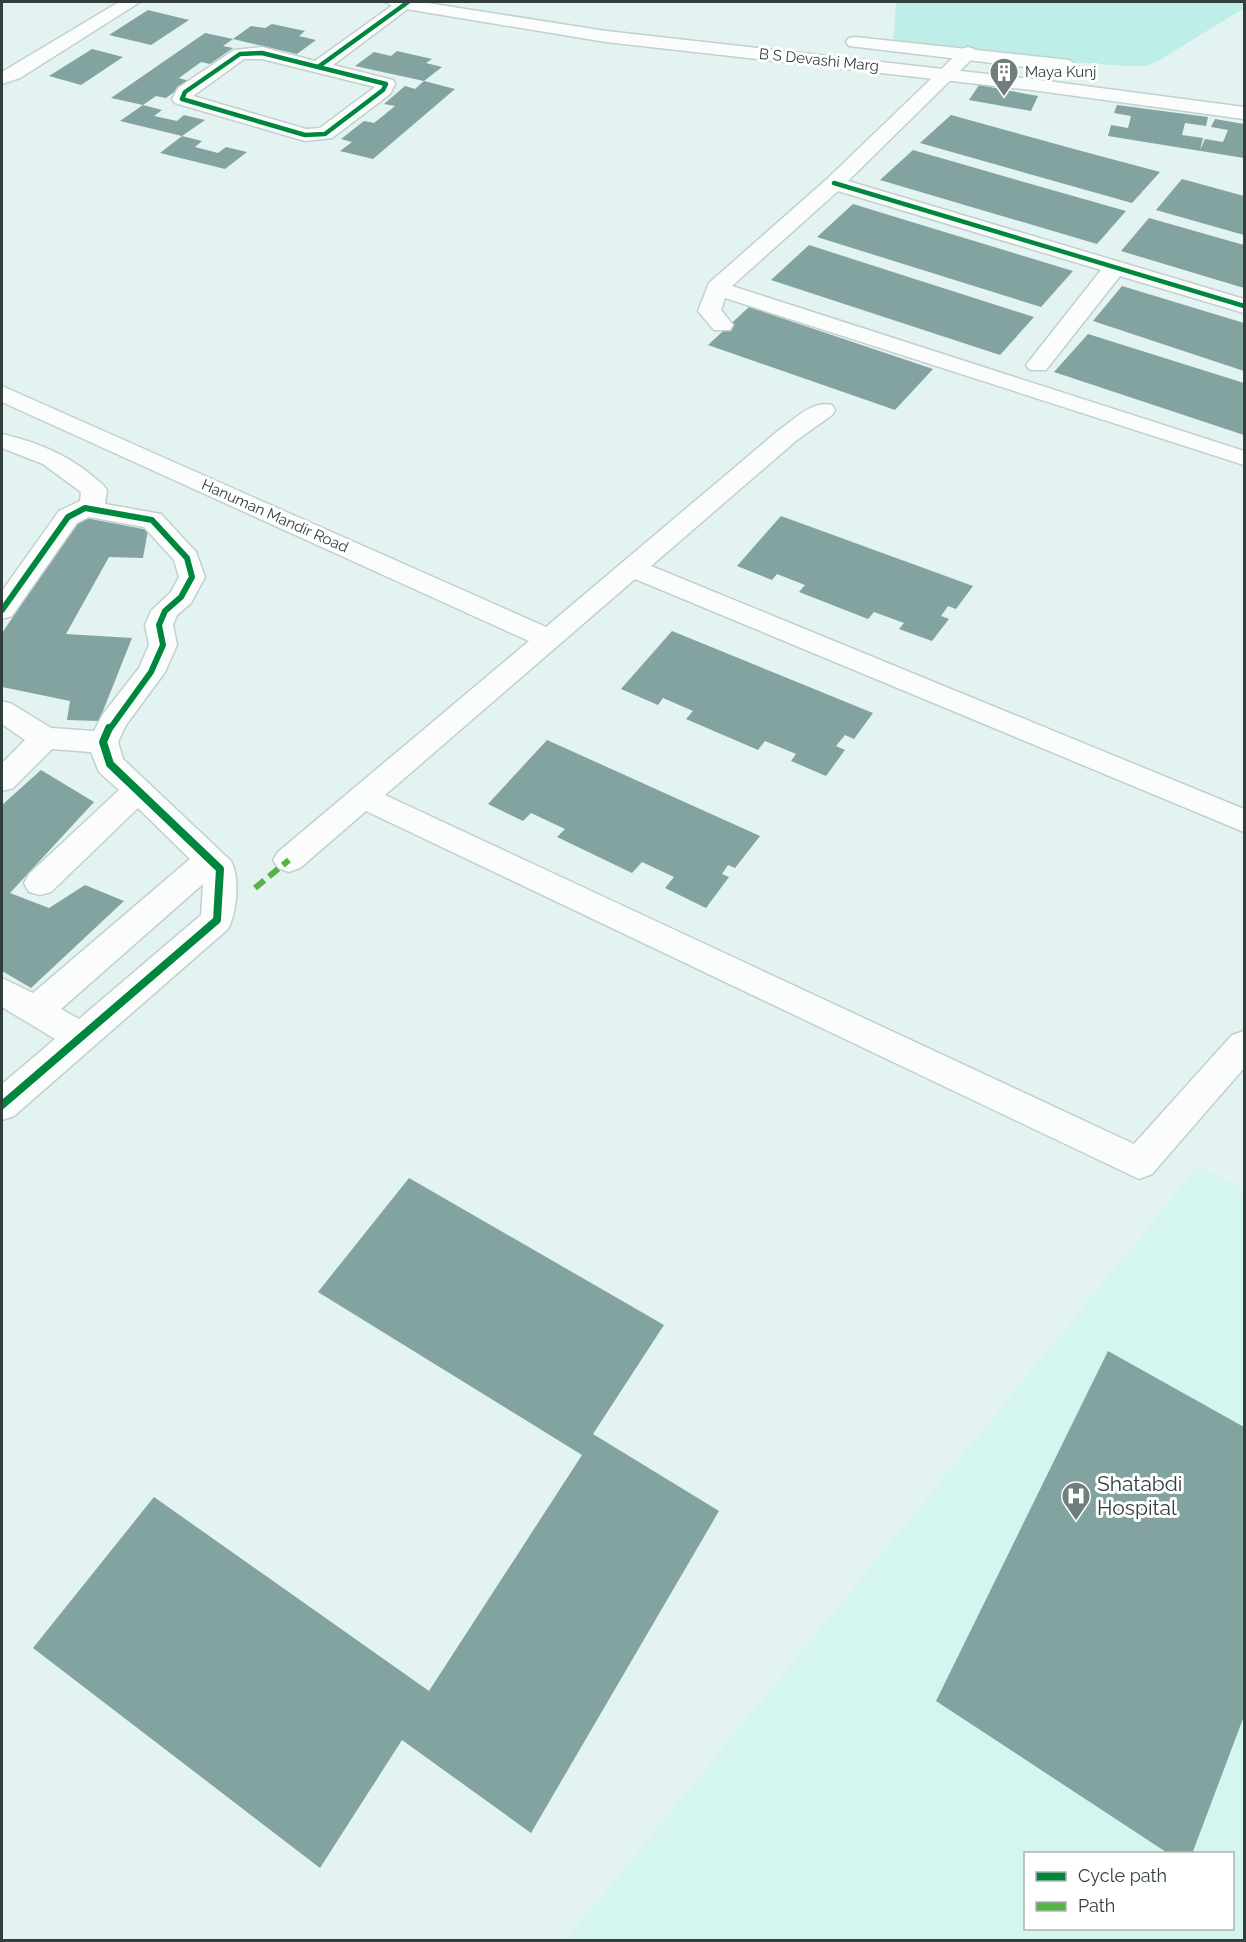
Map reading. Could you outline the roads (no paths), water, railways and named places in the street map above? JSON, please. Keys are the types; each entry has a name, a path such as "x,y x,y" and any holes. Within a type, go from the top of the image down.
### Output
{"street":[{"path":"2,78 13,74 131,2"},
{"path":"318,67 402,2"},
{"name":"B S Devashi Marg","path":"402,2 490,20 622,38 1109,92 1245,113"},
{"name":"B S Devashi Marg","path":"841,41 968,53 1092,69"},
{"path":"262,53 318,67 386,84 383,90 342,122 325,134 317,136 182,99 185,92 240,54 262,53"},
{"path":"722,325 709,310 717,288 834,183 968,53"},
{"path":"834,183 1245,306"},
{"path":"1038,365 1115,267"},
{"path":"717,288 1242,458"},
{"name":"Hanuman Mandir Road","path":"2,393 549,639"},
{"path":"289,860 788,435 823,410"},
{"path":"2,441 27,446 75,470 94,490 92,509"},
{"path":"2,610 68,517 85,508 152,520 187,558 192,577 181,597 165,611 159,625 164,645 151,672 113,721 103,742 110,764 220,869 217,920 81,1037 8,1089"},
{"path":"632,568 1245,821"},
{"path":"2,711 45,738 103,742"},
{"path":"2,780 45,738"},
{"path":"40,883 138,790"},
{"path":"363,797 1139,1163 1245,1045"},
{"path":"34,1011 210,860"},
{"path":"2,992 81,1037"}],"place":[{"name":"Maya Kunj","path":"1004,98"},
{"name":"Shatabdi Hospital","path":"1076,1522"}]}
